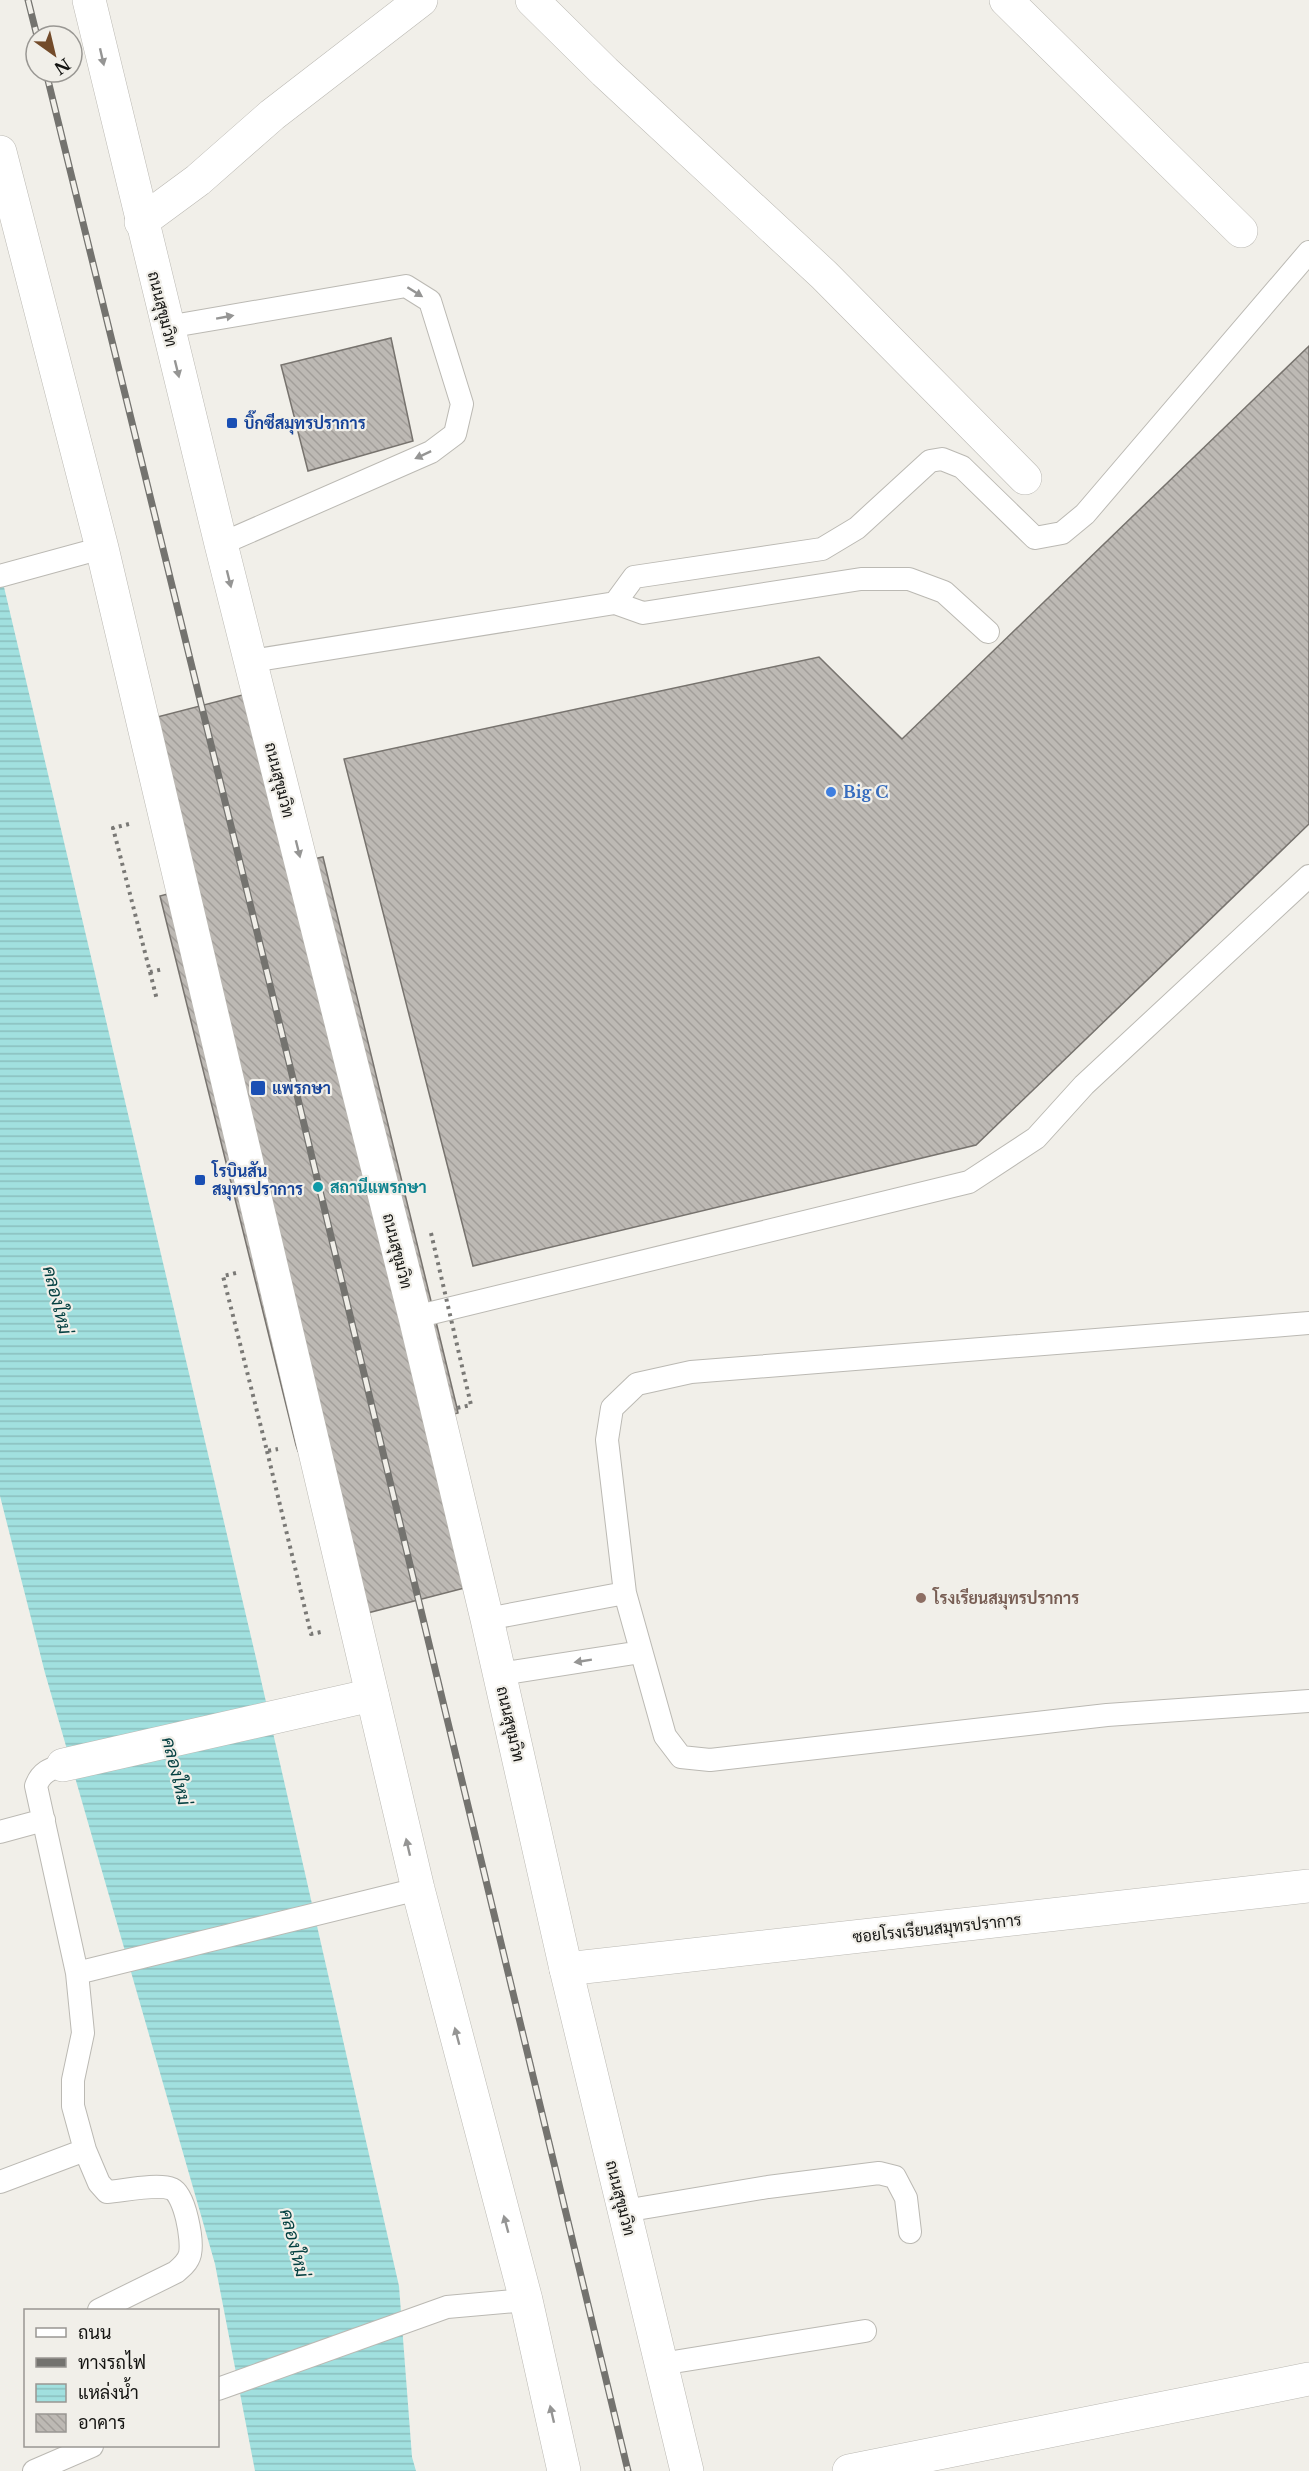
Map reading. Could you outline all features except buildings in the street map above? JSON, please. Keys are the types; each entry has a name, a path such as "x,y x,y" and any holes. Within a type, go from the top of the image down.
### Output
{"main road":[{"name":"ถนนสุขุมวิท","path":"89,0 141,222 415,1317 500,1674 566,1969 687,2471"},
{"path":"141,222 198,180 272,115 421,0"},
{"path":"532,0 605,72 824,275 1025,478"},
{"path":"1006,0 1241,231"},
{"path":"0,152 102,548 418,1889 526,2300 564,2471"},
{"path":"63,1765 372,1695"},
{"name":"ซอยโรงเรียนสมุทรปราการ","path":"566,1969 1309,1886"},
{"path":"849,2471 1309,2379"}],"lane":[{"path":"615,603 634,577 822,549 857,528 930,461 942,459 962,467 1035,538 1062,533 1085,514 1309,252"},
{"path":"167,327 406,286 429,300 462,404 455,434 431,452 221,544"},
{"path":"0,576 102,548"},
{"path":"251,661 615,603 643,613 861,579 909,579 944,592 988,632"},
{"path":"415,1317 969,1182 1036,1138 1084,1085 1309,876"},
{"path":"1309,1323 691,1372 637,1384 612,1408 607,1440 625,1593 665,1736 681,1757 710,1760 1107,1715 1309,1701"},
{"path":"487,1619 625,1593"},
{"path":"500,1674 641,1652"},
{"path":"63,1765 49,1769 39,1778 36,1786 77,1973 83,2033 73,2080 74,2106 85,2150 99,2183 107,2192 168,2188 177,2193 182,2199 190,2239 190,2254 186,2264 176,2272 101,2309"},
{"path":"0,1833 44,1820"},
{"path":"77,1973 418,1889"},
{"path":"0,2182 85,2150"},
{"path":"624,2211 768,2187 879,2173 895,2177 903,2188 910,2232"},
{"path":"219,2390 447,2307 526,2300"},
{"path":"661,2364 865,2331"},
{"path":"46,2468 88,2447"}],"path":[{"path":"122,861 157,1000"},
{"path":"150,972 168,968"},
{"path":"430,1233 471,1405 457,1408"},
{"path":"234,1323 262,1433"},
{"path":"267,1451 299,1585"}],"water":[{"name":"คลองใหม่","path":"0,570 256,1658 399,2286 412,2457 416,2471 255,2471 215,2264 45,1673 0,1496"}],"railway":[{"path":"28,0 34,24"},
{"path":"49,84 297,1095 628,2471"}],"place":[{"name":"บิ๊กซีสมุทรปราการ","path":"232,423"},
{"name":"Big C","path":"831,792"},
{"name":"แพรกษา","path":"258,1088"},
{"name":"โรบินสัน สมุทรปราการ","path":"200,1180"},
{"name":"สถานีแพรกษา","path":"318,1187"},
{"name":"โรงเรียนสมุทรปราการ","path":"921,1598"}]}
